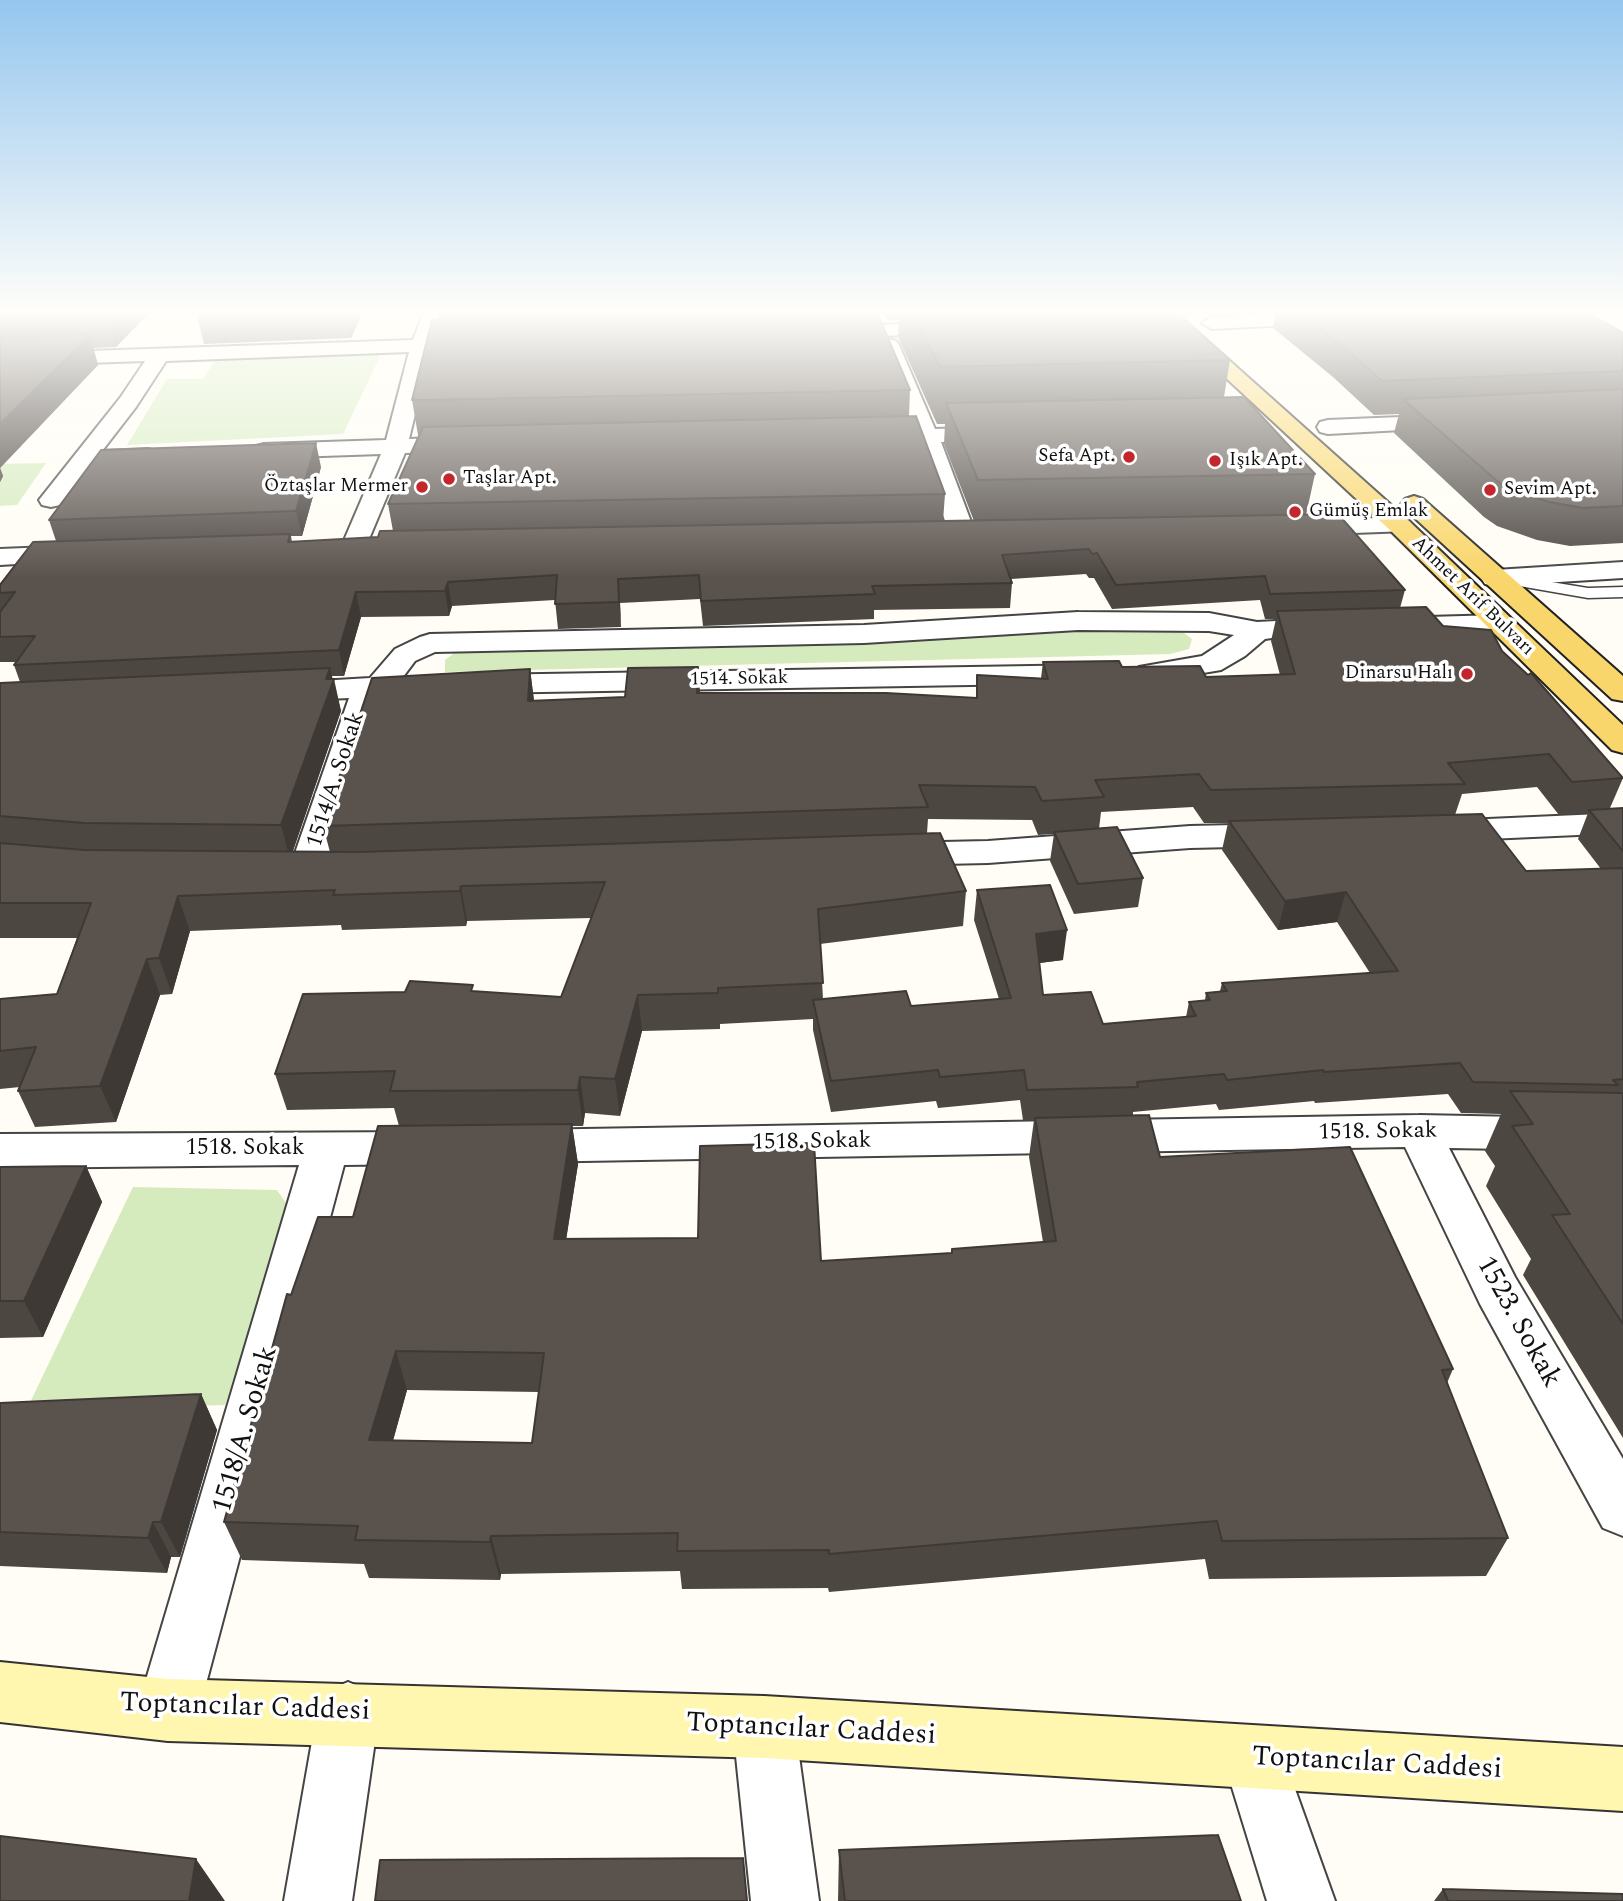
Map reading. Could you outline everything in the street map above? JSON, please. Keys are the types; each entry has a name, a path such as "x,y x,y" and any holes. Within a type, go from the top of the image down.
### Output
{"main road":[{"name":"Ahmet Arif Bulvarı","path":"1275,401 1299,418 1400,526 1623,743"},
{"name":"Ahmet Arif Bulvarı","path":"1299,418 1328,427 1358,454"},
{"name":"Ahmet Arif Bulvarı","path":"1397,489 1623,692"}],"street":[{"path":"51,500 129,401"},
{"path":"355,545 396,446 407,401"},
{"path":"912,401 963,535"},
{"path":"1262,427 1299,418"},
{"path":"1328,427 1471,420"},
{"path":"857,437 1025,433"},
{"path":"239,452 494,444"},
{"path":"83,458 174,455"},
{"path":"1266,527 1400,526"},
{"path":"935,535 990,534"},
{"path":"328,546 382,545"},
{"path":"0,557 97,553"},
{"path":"1495,578 1623,570"},
{"path":"374,686 405,655 430,643 864,634 1077,621 1209,622 1257,631 1309,629"},
{"path":"1362,628 1499,624"},
{"name":"1514. Sokak","path":"258,693 374,686 1161,673 1210,664 1235,650 1257,631"},
{"name":"1514/A. Sokak","path":"344,873 292,873 374,686"},
{"path":"1411,831 1623,823"},
{"path":"868,855 988,852 1190,837 1314,834"},
{"name":"1518. Sokak","path":"0,1151 478,1147 1419,1131 1623,1135"},
{"name":"1523. Sokak","path":"1419,1131 1497,1290 1623,1510"},
{"name":"1518/A. Sokak","path":"168,1710 326,1149"},
{"name":"Toptancılar Caddesi","path":"0,1692 168,1710 348,1713 764,1727 1623,1779"},
{"path":"318,1901 348,1713"},
{"path":"764,1727 785,1901"},
{"path":"1254,1758 1301,1901"}],"lane":[{"path":"1495,578 1588,593 1623,593"}],"green space":[{"path":"154,401 359,401 343,434 127,445"},
{"path":"46,463 17,505 0,506 0,464"},
{"path":"1159,627 1180,630 1192,639 1189,649 1170,654 445,672 445,660 460,649"},
{"path":"133,1187 277,1190 291,1210 225,1405 26,1411"}],"building":[{"path":"0,401 24,401 0,424"},
{"path":"1247,401 1315,474 978,480 946,403"},
{"path":"1405,401 1623,401 1623,506 1583,508 1549,502 1508,489"},
{"path":"916,416 945,494 388,504 423,427"},
{"path":"316,443 296,511 49,520 101,450"},
{"path":"1338,514 1405,590 1270,594 1265,576 1116,585 1097,553 1092,554 1089,549 1002,555 1012,583 872,586 875,594 701,601 699,575 618,579 619,602 555,604 557,575 448,582 445,591 356,592 339,650 14,665 35,636 0,637 0,612 15,592 0,593 0,585 33,542 290,534 288,542 378,537 380,531"},
{"path":"1426,607 1443,626 1491,630 1502,651 1528,675 1531,673 1623,778 1572,782 1549,754 1448,763 1465,784 1211,790 1199,774 1095,780 1104,797 1042,801 1035,787 919,785 928,807 323,826 372,678 530,669 528,701 625,697 628,668 698,667 697,693 886,693 977,698 977,675 1048,679 1043,662 1119,661 1122,667 1200,666 1206,677 1295,674 1277,611"},
{"path":"330,668 326,679 334,679 281,825 84,823 0,816 0,683"},
{"path":"1623,808 1623,851 1589,810"},
{"path":"1482,814 1526,871 1623,868 1623,1079 1613,1080 1618,1085 1473,1082 1460,1063 1323,1070 1227,1080 1224,1074 1137,1082 1138,1087 1027,1090 1024,1070 940,1077 938,1070 831,1081 813,1000 906,991 911,1006 1011,998 977,890 1050,885 1067,930 1036,934 1043,995 1091,992 1103,1024 1196,1016 1189,1002 1210,1000 1206,993 1227,991 1222,983 1398,971 1346,892 1285,901 1229,821"},
{"path":"1117,827 1143,878 1078,884 1054,832"},
{"path":"940,833 966,891 818,909 823,983 718,988 718,993 638,995 615,1079 580,1077 578,1090 390,1091 395,1071 275,1074 303,994 405,992 410,981 473,985 471,991 561,997 605,882 461,886 460,891 333,895 335,890 178,896 159,958 147,959 100,1086 18,1091 36,1047 0,1051 0,999 57,994 91,903 0,903 0,843 84,850 360,852"},
{"path":"1510,1091 1623,1093 1623,1324 1552,1215 1570,1214 1512,1126 1533,1124"},
{"path":"1149,1115 1160,1157 1350,1147 1453,1369 1442,1370 1508,1538 1222,1541 1217,1521 829,1554 829,1550 677,1551 678,1533 491,1536 490,1542 355,1540 358,1526 224,1522 287,1294 291,1295 318,1217 353,1217 378,1126 572,1124 554,1239 698,1238 700,1146 814,1143 821,1261 952,1253 952,1249 1056,1241 1035,1118","holes":["396,1351 544,1353 532,1443 369,1440"]},
{"path":"86,1166 24,1301 0,1301 0,1167"},
{"path":"201,1394 161,1522 153,1522 148,1538 0,1532 0,1403"},
{"path":"1218,1835 1241,1901 845,1901 839,1850"},
{"path":"0,1836 196,1859 189,1901 0,1901"},
{"path":"743,1858 747,1901 375,1901 380,1860"},
{"path":"1443,1889 1623,1894 1623,1901 1448,1901"}],"place":[{"name":"Sefa Apt.","path":"1129,457"},
{"name":"Işık Apt.","path":"1215,461"},
{"name":"Taşlar Apt.","path":"449,479"},
{"name":"Öztaşlar Mermer","path":"422,487"},
{"name":"Sevim Apt.","path":"1490,490"},
{"name":"Gümüş Emlak","path":"1295,512"},
{"name":"Dinarsu Halı","path":"1467,674"}]}
